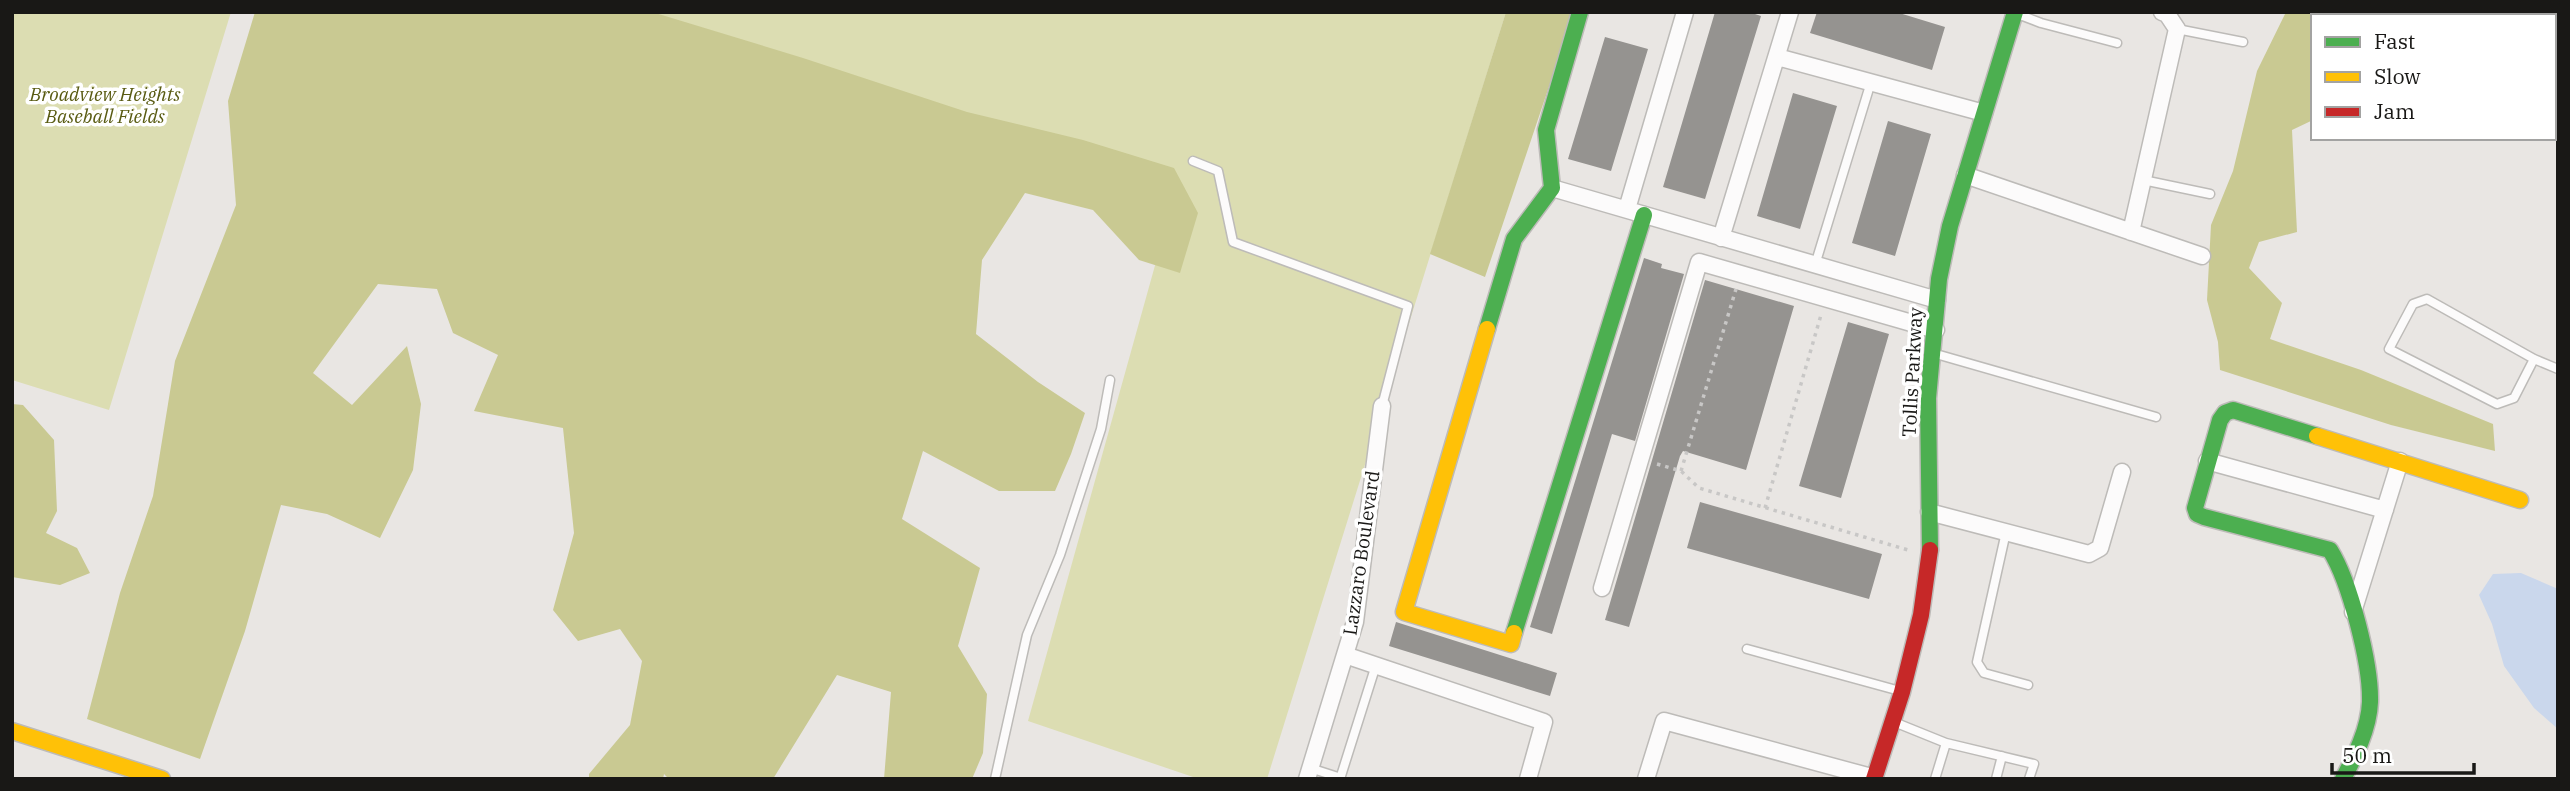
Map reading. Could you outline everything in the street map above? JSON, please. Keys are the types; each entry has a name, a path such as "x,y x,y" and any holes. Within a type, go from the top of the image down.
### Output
{"street":[{"path":"1580,12 1546,130 1552,188 1514,239 1404,612 1511,644 1644,215"},
{"path":"1627,209 1685,12"},
{"path":"1721,238 1790,12"},
{"path":"2131,232 2177,29 2167,14 2162,12"},
{"name":"Tollis Parkway","path":"1874,778 1902,692 1921,615 1930,561 1928,398 1937,300 1950,226 2014,13"},
{"path":"1777,57 1984,113"},
{"path":"1965,175 2202,256"},
{"path":"1552,188 1937,300"},
{"path":"1602,588 1699,262 1936,330"},
{"name":"Lazzaro Boulevard","path":"1309,773 1355,622 1382,406"},
{"path":"2343,779 2359,748 2370,703 2362,640 2340,566 2330,550 2197,514 2194,508 2220,420 2225,413 2233,410 2520,500"},
{"path":"2207,461 2385,510"},
{"path":"2353,611 2400,461"},
{"path":"1929,512 2089,554 2100,548 2122,472"},
{"path":"1345,655 1544,722 1528,779"},
{"path":"1646,779 1664,722 1874,778"},
{"path":"12,731 162,779"}],"lane":[{"path":"2014,13 2117,43"},
{"path":"2177,29 2244,42"},
{"path":"1815,265 1871,82"},
{"path":"1193,161 1218,171 1233,242 1408,306 1382,406"},
{"path":"2143,180 2210,194"},
{"path":"2535,359 2514,398 2497,404 2389,349 2413,304 2427,299 2558,369"},
{"path":"1933,354 2156,417"},
{"path":"995,779 1027,635 1060,555 1101,429 1110,380"},
{"path":"2006,533 1977,662 1984,673 2028,685"},
{"path":"1747,649 1902,692"},
{"path":"1309,773 1341,778 1376,665"},
{"path":"1893,722 1946,743 2034,764 2029,779"},
{"path":"1936,779 1946,743"},
{"path":"1996,779 2002,756"}],"path":[{"path":"1681,471 1741,274"},
{"path":"1765,508 1826,299"},
{"path":"1640,458 1681,471 1699,488 1908,550"}],"green space":[{"name":"Broadview Heights Baseball Fields","path":"12,12 231,12 109,410 12,380"},
{"path":"255,12 652,12 967,112 1083,140 1174,168 1198,213 1180,273 1139,260 1093,210 1025,193 982,260 976,334 1038,382 1085,413 1055,491 999,491 923,451 902,519 980,568 958,646 987,694 983,753 972,779 884,779 891,692 837,675 773,779 669,779 664,774 663,779 589,779 589,774 630,725 642,661 620,629 578,641 553,610 574,533 563,428 474,411 498,355 453,333 437,289 378,284 313,373 352,405 407,346 421,404 413,470 380,538 327,514 281,505 245,631 200,759 87,719 120,593 153,496 175,361 236,205 228,101"},
{"path":"539,12 1506,12 1267,779 1199,779 1028,721 1166,226"},
{"path":"1506,12 1574,12 1485,277 1430,254"},
{"path":"2286,12 2468,14 2311,14 2311,121 2292,130 2297,232 2259,242 2249,268 2282,303 2270,339 2361,370 2493,424 2495,451 2391,425 2220,370 2218,342 2207,300 2211,225 2233,171 2257,71"},
{"path":"12,404 23,405 54,440 57,511 46,533 77,548 90,573 60,585 12,577"}],"water":[{"path":"2521,573 2558,589 2558,729 2534,708 2504,666 2492,624 2479,595 2493,574"}],"building":[{"path":"1715,12 1749,12 1761,16 1705,199 1663,187"},
{"path":"1817,12 1896,12 1945,27 1932,70 1810,33"},
{"path":"1605,37 1648,49 1611,171 1568,159"},
{"path":"1793,93 1837,106 1800,229 1757,216"},
{"path":"1888,121 1931,134 1895,256 1852,243"},
{"path":"1644,258 1662,264 1661,268 1684,274 1635,441 1612,434 1552,634 1530,627"},
{"path":"1705,280 1794,306 1746,470 1683,451 1680,456 1629,627 1605,620"},
{"path":"1848,322 1889,334 1841,498 1799,486"},
{"path":"1700,502 1882,554 1869,599 1687,548"},
{"path":"1396,622 1557,673 1550,696 1389,646"}],"traffic: fast":[{"path":"1487,329 1514,239 1552,188 1546,130 1580,12"},
{"path":"1930,550 1928,398 1939,279 1950,226 2015,12"},
{"path":"1514,633 1644,215"},
{"path":"2317,436 2233,410 2225,413 2220,420 2195,508 2197,514 2204,517 2330,550 2338,564 2352,602 2363,646 2370,702 2367,722 2357,752 2343,779"}],"traffic: slow":[{"path":"1487,329 1404,612 1511,644 1514,633"},
{"path":"2317,436 2520,500"},
{"path":"12,731 162,779"}],"traffic: jam":[{"path":"1874,779 1902,692 1921,615 1930,550"}]}
